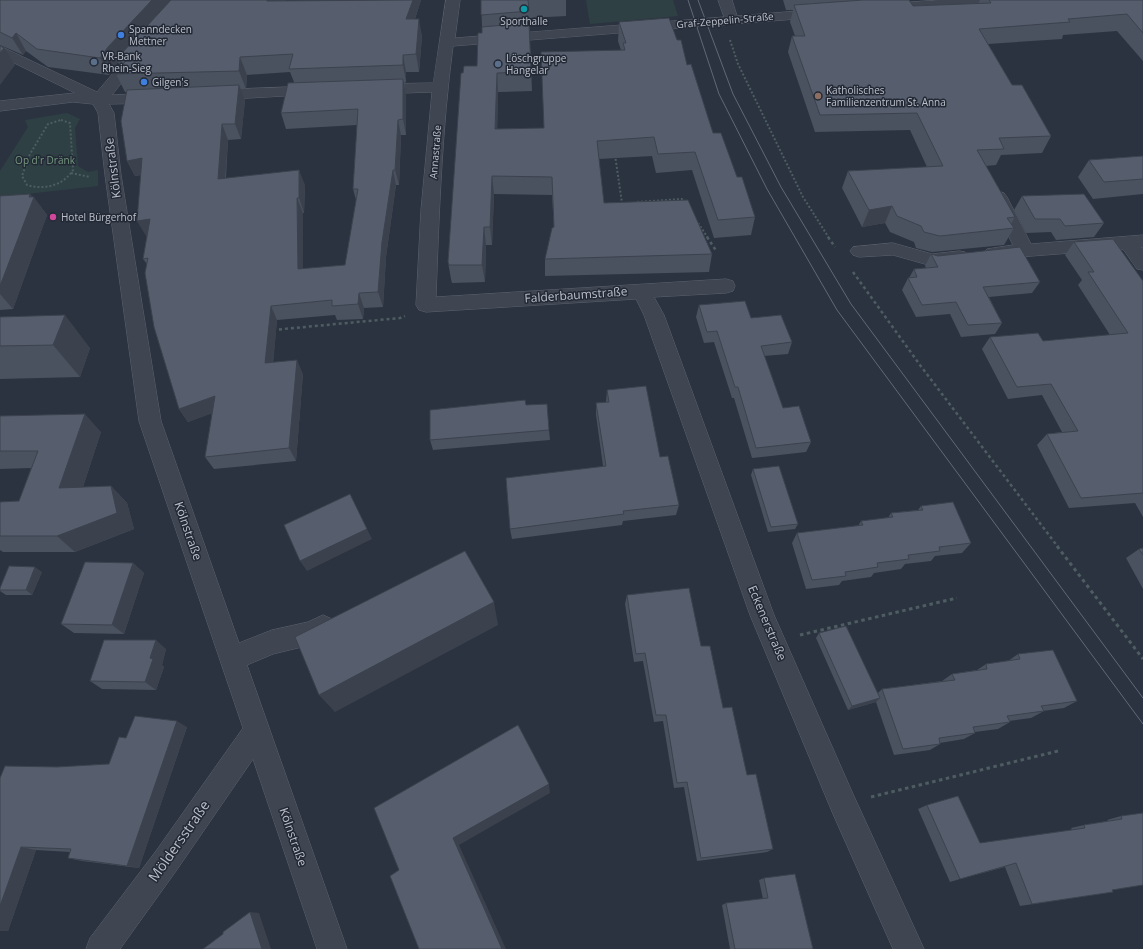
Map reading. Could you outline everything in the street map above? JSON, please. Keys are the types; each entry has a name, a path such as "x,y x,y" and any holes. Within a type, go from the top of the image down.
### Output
{"street":[{"name":"Annastraße","path":"426,305 430,210 440,87 448,42 453,0"},
{"path":"725,0 728,20"},
{"path":"883,8 1003,0"},
{"name":"Graf-Zeppelin-Straße","path":"448,42 468,42 836,12"},
{"path":"99,100 112,86 123,68 144,45"},
{"path":"0,50 99,100"},
{"path":"363,89 440,87"},
{"path":"201,96 333,90"},
{"path":"0,106 73,97 99,100 171,97"},
{"name":"Kölnstraße","path":"99,100 106,113 114,183 150,421 332,949"},
{"path":"989,181 1025,250"},
{"path":"859,251 893,249 932,260 1025,250 1136,241 1143,264"},
{"name":"Falderbaumstraße","path":"426,305 726,286"},
{"name":"Eckenerstraße","path":"641,291 654,315 744,569 762,615 843,804 909,949"},
{"path":"232,658 272,642 310,633 346,616"},
{"name":"Möldersstraße","path":"100,949 170,854 256,732"}],"path":[{"path":"728,20 738,64 803,197 839,252"},
{"path":"68,120 70,123 73,170 64,180 52,185 38,188 27,185 22,176 30,154 46,126 50,122 68,120"},
{"path":"614,148 622,203 629,202"},
{"path":"637,202 682,199 686,206"},
{"path":"695,219 718,252"},
{"path":"852,271 920,365 1143,659"},
{"path":"269,330 400,318 426,305"},
{"path":"774,641 957,598"},
{"path":"843,804 1058,751"}],"green space":[{"path":"586,0 673,0 678,16 590,24"},
{"name":"Op d'r Dränk","path":"67,113 80,119 75,128 78,166 88,172 98,170 98,186 0,197 0,171 28,127 25,120"}],"building":[{"path":"0,0 152,0 108,47 100,58 37,49 16,33 12,38 0,32"},
{"path":"171,0 413,0 406,19 419,19 416,54 403,55 403,65 289,69 293,54 240,57 239,71 116,74 127,59 117,60 122,53"},
{"path":"481,0 528,0 529,11 481,15"},
{"path":"863,0 909,0 913,6 991,3 989,0 1143,0 1143,33 1127,14 1068,19 1070,22 979,29 1012,85 1022,85 1051,136 999,138 1004,149 977,150 1015,217 1007,218 1014,228 940,236 924,232 921,226 897,216 892,206 869,210 848,171 943,166 917,113 820,115 792,36 805,36 794,5"},
{"path":"669,18 677,40 681,40 687,65 691,64 713,133 721,133 737,177 742,177 755,217 718,220 695,152 658,154 654,137 597,141 604,203 688,200 712,254 545,259 552,228 554,227 552,177 492,176 490,227 484,227 482,265 449,265 461,73 463,73 464,66 477,66 478,33 482,33 482,27 529,23 531,72 497,73 495,129 544,128 541,52 625,50 623,43 626,43 619,22"},
{"path":"0,46 4,48 0,53"},
{"path":"403,79 403,119 398,120 395,170 393,170 382,242 378,292 359,293 358,304 332,306 332,300 271,306 265,363 297,360 289,448 205,457 215,396 179,409 154,327 145,273 148,258 143,259 150,219 137,221 142,158 127,161 121,121 127,90 239,85 235,124 222,124 218,179 299,170 299,198 297,198 298,269 345,265 358,189 353,189 358,109 281,113 288,83"},
{"path":"1143,156 1143,179 1104,182 1089,160"},
{"path":"30,194 29,197 34,197 0,286 0,196"},
{"path":"1084,194 1104,223 1065,226 1060,219 1035,219 1022,196"},
{"path":"1113,239 1143,281 1143,493 1081,498 1047,434 1078,431 1051,384 1017,387 990,337 1038,333 1043,341 1128,333 1088,272 1094,272 1074,242"},
{"path":"1020,247 1040,282 983,287 1002,323 968,325 956,302 922,305 908,278 917,277 914,269 938,267 931,254 938,256"},
{"path":"745,301 751,318 781,315 792,342 761,346 783,408 799,406 811,442 756,448 738,387 735,387 717,331 707,332 699,305"},
{"path":"65,315 53,345 0,346 0,317"},
{"path":"646,386 660,457 668,456 679,505 623,511 624,514 510,529 506,478 606,466 596,403 609,402 607,390"},
{"path":"525,400 526,405 547,404 549,430 430,440 430,410"},
{"path":"85,414 59,488 111,486 117,513 57,536 0,536 0,502 19,501 38,451 0,451 0,416"},
{"path":"779,466 798,524 771,527 753,469"},
{"path":"350,494 367,529 300,561 284,525"},
{"path":"953,502 971,543 939,547 940,551 908,555 909,559 877,563 878,567 845,572 846,576 812,580 797,533 863,525 861,521 893,517 891,513 923,510 921,506"},
{"path":"1143,548 1143,555 1139,549"},
{"path":"465,551 494,602 319,695 295,637"},
{"path":"85,562 133,563 112,625 61,624"},
{"path":"9,566 35,567 26,590 0,590"},
{"path":"689,588 701,646 710,646 723,708 732,707 747,775 756,774 773,849 701,858 687,782 677,783 666,715 656,715 645,653 636,654 627,595"},
{"path":"846,626 880,698 852,706 819,633"},
{"path":"104,640 156,640 150,658 153,659 145,682 90,681"},
{"path":"1053,650 1077,701 1041,706 1044,711 1007,716 1010,722 973,727 975,733 939,738 940,744 903,749 882,689 955,680 952,674 987,669 986,664 1020,659 1018,654"},
{"path":"135,716 177,721 127,866 68,858 71,849 21,847 0,906 0,778 5,766 57,767 109,764 119,737 126,738"},
{"path":"518,725 549,784 453,838 502,949 419,949 390,876 399,870 374,808"},
{"path":"958,796 980,843 1085,828 1084,825 1122,819 1121,816 1143,813 1143,885 1112,890 1113,892 1032,904 1016,863 960,879 927,805"},
{"path":"795,874 813,949 735,949 726,903 768,898 764,878"},
{"path":"250,912 262,949 203,949 223,934 223,932"}],"tram line":[{"path":"688,0 719,94 767,189 837,310 1143,724"},
{"path":"698,0 733,94 781,187 851,304 1143,698"}],"place":[{"name":"Sporthalle","path":"524,9"},
{"name":"Spanndecken Mettner","path":"121,35"},
{"name":"VR-Bank Rhein-Sieg","path":"94,62"},
{"name":"Löschgruppe Hangelar","path":"498,64"},
{"name":"Gilgen's","path":"144,82"},
{"name":"Katholisches Familienzentrum St. Anna","path":"818,96"},
{"name":"Hotel Bürgerhof","path":"53,217"}]}
